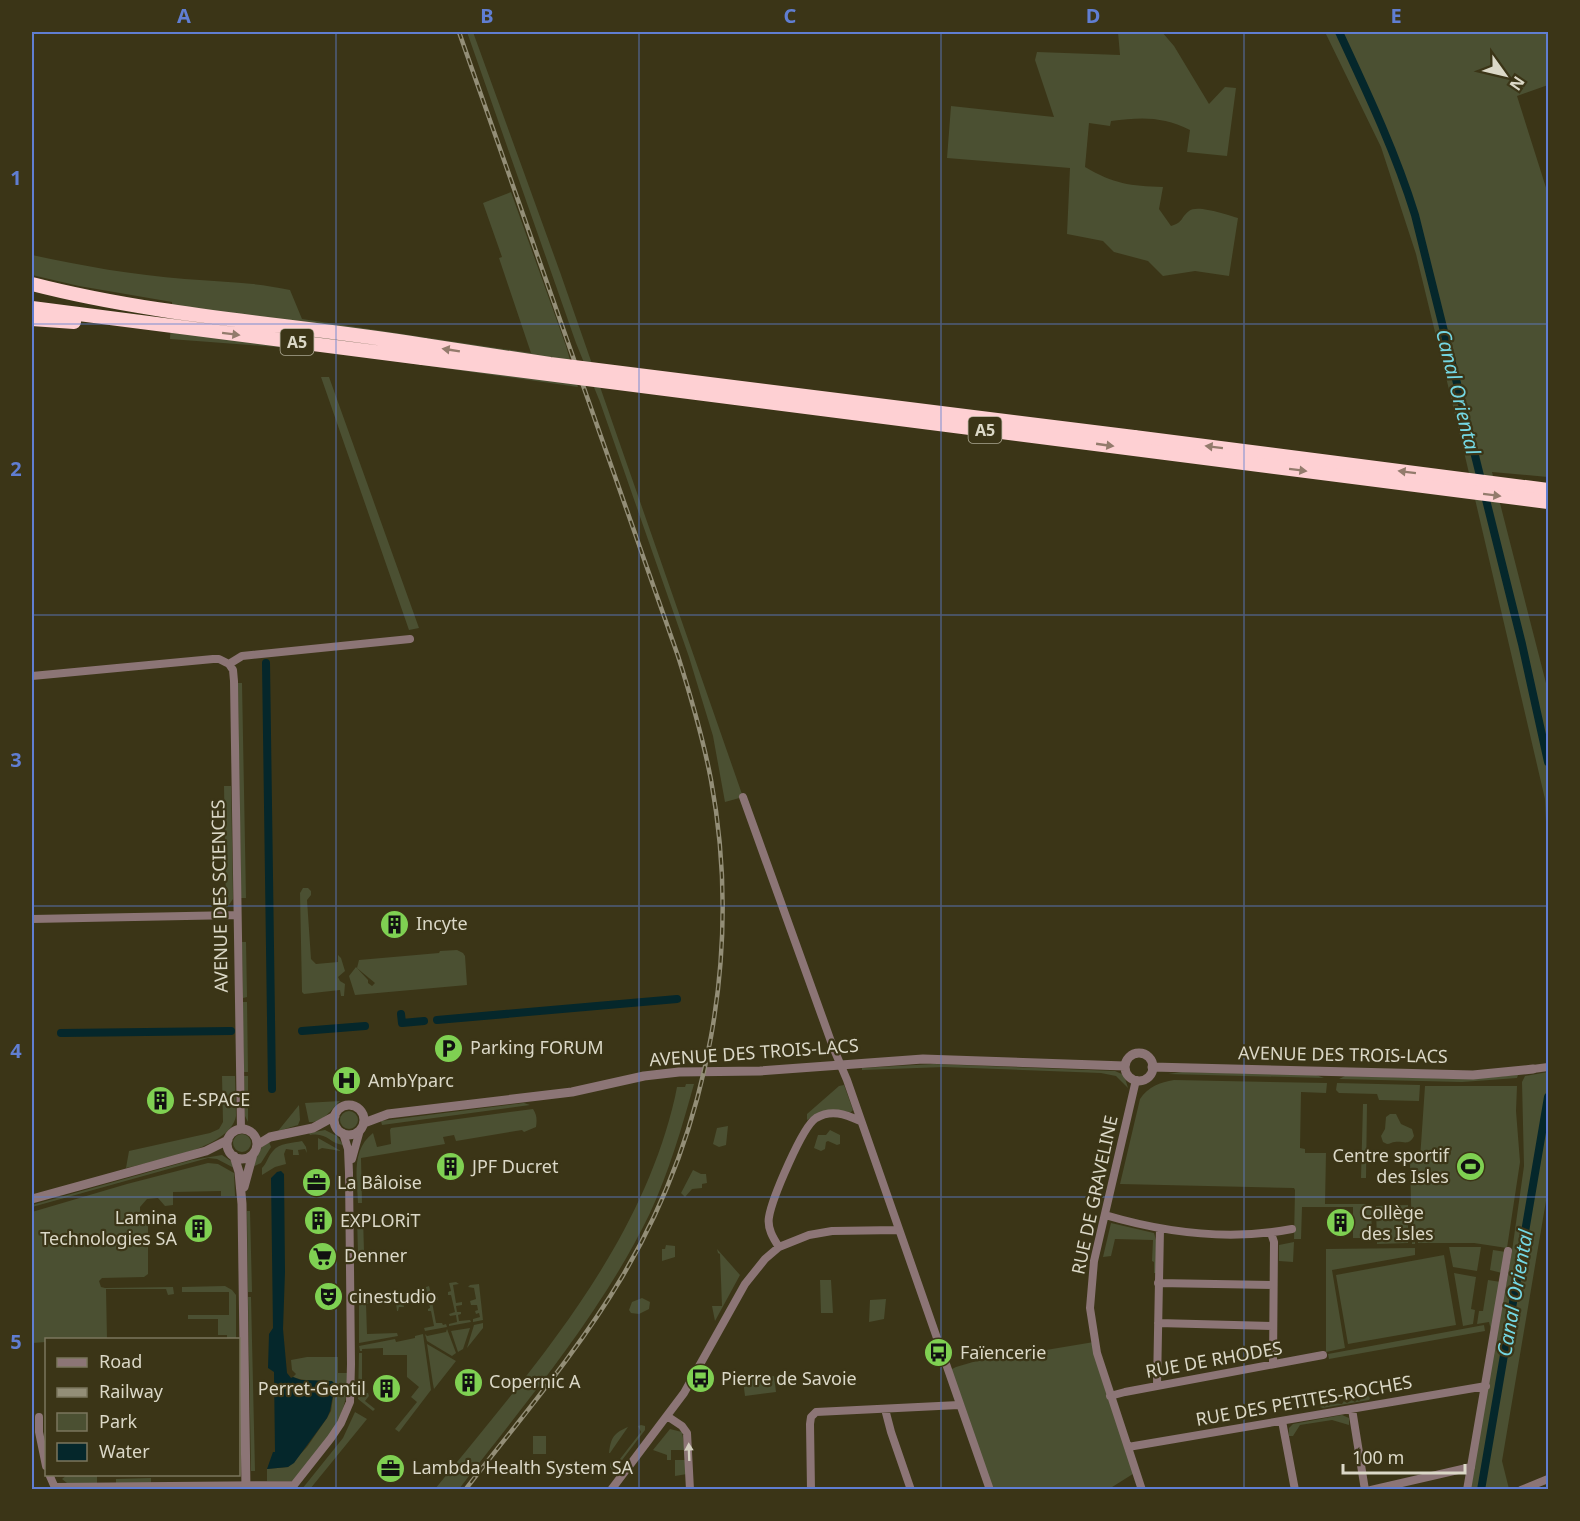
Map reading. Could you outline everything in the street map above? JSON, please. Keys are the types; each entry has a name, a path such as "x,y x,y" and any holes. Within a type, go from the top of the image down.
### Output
{"highway":[{"name":"A5","path":"32,284 174,318 1548,502"},
{"path":"32,298 174,318"},
{"name":"A5","path":"32,308 150,324 174,318 234,319 539,362 1548,490"},
{"path":"32,319 150,324"}],"street":[{"path":"32,676 213,659 229,664 242,656 410,639"},
{"name":"AVENUE DES SCIENCES","path":"229,664 234,674 241,1129"},
{"path":"743,797 990,1490"},
{"path":"32,919 237,915"},
{"path":"1140,1053 1150,1059 1152,1067 1147,1078 1136,1080 1128,1075 1125,1066 1130,1056 1140,1053"},
{"name":"AVENUE DES TROIS-LACS","path":"361,1110 388,1114 572,1092 656,1074 760,1071 923,1059 1125,1066"},
{"name":"AVENUE DES TROIS-LACS","path":"1152,1067 1473,1075 1533,1069"},
{"path":"1533,1069 1548,1067"},
{"name":"RUE DE GRAVELINE","path":"1136,1080 1093,1271 1090,1308 1097,1353 1142,1490"},
{"path":"56,1488 246,1488 294,1485 332,1438 350,1402 348,1149 335,1123 337,1111 346,1105 361,1110 362,1126 349,1173"},
{"path":"779,1247 771,1234 769,1218 783,1179 807,1127 813,1120 829,1113 842,1114 860,1121"},
{"name":"AVENUE DES TROIS-LACS","path":"362,1126 388,1114"},
{"path":"206,1152 232,1154 242,1159 270,1137 313,1128 335,1116"},
{"path":"313,1128 354,1134 362,1126"},
{"path":"32,1199 206,1152 228,1140 232,1132 241,1129 270,1137"},
{"path":"242,1204 247,1172 255,1149 256,1138 252,1132"},
{"path":"228,1140 239,1172 242,1204 246,1488"},
{"path":"1105,1215 1160,1229 1192,1233 1231,1235 1271,1233 1292,1228"},
{"path":"1157,1385 1160,1229"},
{"path":"612,1490 692,1380 745,1284 765,1259 779,1247 799,1238 832,1231 897,1230"},
{"path":"1271,1233 1274,1242 1273,1364"},
{"path":"1467,1490 1508,1251"},
{"path":"1158,1283 1273,1285"},
{"path":"1158,1323 1273,1326"},
{"name":"RUE DE RHODES","path":"1110,1396 1157,1385 1323,1355"},
{"name":"RUE DES PETITES-ROCHES","path":"1128,1447 1486,1386"},
{"path":"811,1490 809,1428 813,1415 820,1411 959,1405"},
{"path":"885,1409 911,1490"},
{"path":"1352,1409 1365,1490"},
{"path":"668,1416 682,1426 687,1433 690,1490"},
{"path":"39,1417 39,1432 45,1461"},
{"path":"1282,1421 1295,1490"},
{"path":"1371,1490 1471,1467"},
{"path":"1521,1490 1548,1479"}],"green space":[{"path":"467,32 473,32 560,272 743,797 725,802 713,736 689,657"},
{"path":"1118,32 1162,32 1174,46 1209,104 1225,87 1236,88 1227,156 1187,152 1190,130 1180,125 1161,120 1132,119 1111,121 1110,126 1089,123 1085,167 1122,183 1163,187 1159,209 1171,226 1178,223 1186,213 1193,209 1238,218 1229,276 1195,271 1163,276 1148,261 1114,252 1103,241 1067,234 1070,168 947,158 951,106 1054,117 1035,60 1037,52 1120,55"},
{"path":"1325,32 1548,32 1548,85 1517,96 1548,194 1548,477 1492,472 1548,691 1548,869 1545,799 1416,254 1381,147"},
{"path":"511,192 566,346 578,387 316,350 170,339 172,302 79,286 32,275 32,255 147,275 277,287 290,290 302,319 531,353 483,203"},
{"path":"321,377 329,377 419,628 409,630"},
{"path":"238,683 242,683 246,898 241,898"},
{"path":"224,786 231,786 233,899 226,909"},
{"path":"303,888 311,891 307,900 311,959 316,964 338,962 338,955 341,958 345,971 338,977 345,984 344,996 341,996 340,990 304,994 302,992 300,893"},
{"path":"242,942 246,942 247,997 243,998"},
{"path":"457,950 465,956 467,985 355,995 349,976 356,967 368,983 372,986 375,983 357,968 359,960"},
{"path":"242,1002 247,1002 248,1072 244,1072"},
{"path":"933,1064 1115,1071 1124,1075 1128,1088 1116,1076 1101,1073 944,1067 862,1070 862,1068"},
{"path":"1182,1072 1316,1075 1324,1078 1168,1074"},
{"path":"1548,1072 1548,1189 1502,1461 1509,1489 1469,1490 1512,1251 1524,1166 1522,1082 1525,1076"},
{"path":"1518,1075 1517,1078 1462,1082 1339,1079 1345,1076 1468,1079"},
{"path":"222,1076 235,1076 236,1116 231,1127 220,1137 189,1152 126,1168 129,1151 219,1129 223,1122"},
{"path":"244,1076 248,1076 248,1122 245,1116"},
{"path":"1174,1080 1327,1083 1326,1093 1301,1092 1300,1148 1305,1149 1305,1153 1326,1153 1325,1204 1371,1204 1372,1238 1368,1239 1367,1235 1361,1235 1361,1238 1353,1238 1353,1207 1302,1207 1301,1239 1294,1239 1294,1188 1120,1184 1140,1099 1155,1086"},
{"path":"1337,1083 1420,1085 1419,1101 1379,1100 1377,1094 1339,1093 1336,1090"},
{"path":"686,1084 694,1084 663,1182 631,1250 609,1286 562,1356 459,1489 435,1489 544,1353 578,1306 609,1257 636,1206 659,1153 677,1087 685,1087"},
{"path":"844,1085 853,1110 851,1112 825,1111 807,1120 807,1114 839,1086"},
{"name":"Centre sportif des Isles","path":"1425,1086 1517,1086 1516,1111 1520,1162 1507,1248 1474,1243 1418,1243 1418,1238 1415,1238 1415,1244 1412,1244 1410,1159 1420,1159"},
{"path":"340,1101 318,1121 309,1122 305,1103"},
{"path":"524,1103 530,1105 382,1125 381,1121"},
{"path":"1363,1104 1367,1104 1366,1178 1361,1178"},
{"path":"299,1105 298,1125 278,1131"},
{"path":"533,1109 536,1127 524,1132 522,1130 456,1141 454,1135 443,1137 445,1144 361,1158 362,1203 358,1203 358,1156 366,1140 373,1133 377,1147 391,1144 391,1128"},
{"path":"349,1111 355,1114 358,1120 355,1126 349,1129 343,1126 340,1120 343,1114"},
{"path":"1396,1114 1401,1124 1412,1129 1414,1136 1410,1141 1387,1144 1383,1142 1381,1136 1385,1129 1386,1117"},
{"path":"728,1126 726,1145 719,1147 713,1144 717,1128"},
{"path":"325,1130 337,1136 343,1145 324,1136 309,1133"},
{"path":"830,1130 840,1135 840,1144 828,1141 825,1149 821,1151 814,1148 818,1135 826,1135"},
{"path":"242,1134 248,1137 251,1143 248,1149 242,1152 236,1149 233,1143 236,1137"},
{"path":"318,1138 341,1151 322,1148 318,1150"},
{"path":"302,1141 307,1153 305,1149 298,1150 299,1155 293,1155 293,1150 286,1149 284,1154 286,1164 275,1167 262,1175 262,1168 276,1148"},
{"path":"269,1142 271,1147 261,1163 250,1168 262,1147"},
{"path":"222,1155 231,1161 234,1168 217,1159 208,1158 32,1207 32,1205 192,1160"},
{"path":"208,1163 218,1164 234,1173 235,1196 221,1196 221,1191 173,1192 173,1205 165,1206 158,1198 147,1199 140,1207 140,1216 148,1223 148,1274 144,1277 102,1278 99,1281 101,1287 105,1288 173,1287 174,1294 168,1295 166,1289 106,1289 107,1338 45,1338 45,1342 32,1343 32,1212"},
{"path":"693,1170 706,1174 707,1183 702,1184 702,1188 692,1189 685,1197 681,1193"},
{"path":"1408,1205 1408,1243 1377,1244 1376,1206"},
{"path":"247,1211 250,1211 252,1292 248,1292"},
{"path":"360,1214 363,1216 364,1252 358,1253 357,1217"},
{"path":"1111,1223 1154,1233 1156,1273 1154,1273 1154,1262 1152,1261 1153,1240 1115,1239 1111,1256 1103,1257"},
{"path":"1294,1242 1293,1262 1279,1261 1279,1245"},
{"path":"666,1245 675,1246 675,1257 662,1261 662,1249 665,1249"},
{"path":"1449,1247 1481,1247 1477,1271 1453,1267"},
{"path":"1415,1248 1415,1255 1332,1270 1345,1348 1326,1352 1326,1249"},
{"path":"717,1249 740,1275 715,1321 712,1306 722,1306 720,1254"},
{"path":"1493,1250 1506,1252 1502,1273 1490,1270"},
{"path":"1444,1255 1456,1325 1348,1344 1336,1275"},
{"path":"1454,1273 1476,1277 1471,1309 1475,1310 1473,1324 1463,1326"},
{"path":"820,1280 831,1280 833,1313 821,1313"},
{"path":"1488,1280 1501,1282 1491,1330 1489,1322 1477,1324 1479,1311 1483,1311"},
{"path":"449,1283 459,1284 453,1285 456,1303 462,1302 462,1305 456,1306 457,1312 461,1312 458,1315 459,1321 470,1320 471,1322 449,1326 457,1322 456,1315 450,1316 449,1314 455,1312 451,1295 448,1295 451,1291"},
{"path":"479,1284 483,1320 473,1322 473,1319 480,1317 475,1311 478,1310 477,1305 471,1305 470,1301 476,1299 474,1288 468,1287"},
{"path":"225,1286 232,1290 236,1295 236,1338 218,1335 218,1319 188,1319 188,1315 229,1315 229,1292 182,1292 182,1287"},
{"path":"429,1286 432,1298 438,1297 438,1300 432,1302 436,1323 446,1324 447,1327 425,1331 424,1328 434,1326 431,1311 428,1311 430,1308 428,1296 422,1297 422,1294 427,1293 426,1287"},
{"path":"401,1292 404,1307 399,1307 398,1311 396,1303 366,1304 367,1334 397,1333 398,1336 359,1343 359,1300 386,1298"},
{"path":"248,1297 251,1297 255,1471 251,1471"},
{"path":"642,1298 650,1302 649,1309 639,1314 631,1313 629,1310 632,1302"},
{"path":"886,1299 884,1319 869,1322 870,1300"},
{"path":"483,1323 483,1328 467,1348 474,1325"},
{"path":"1484,1325 1485,1331 1329,1359 1328,1354"},
{"path":"470,1328 463,1349 458,1352 451,1331"},
{"path":"447,1329 456,1353 452,1356 427,1341 425,1334 427,1336 446,1332"},
{"path":"423,1334 431,1390 399,1432 395,1429 417,1402 411,1397 419,1387 407,1377 407,1355 383,1355 383,1348 360,1351 359,1346 395,1339 396,1342"},
{"path":"1094,1342 1136,1472 1109,1489 990,1489 948,1371 973,1362"},
{"path":"427,1344 456,1361 434,1389 433,1384"},
{"path":"359,1353 362,1353 362,1393 368,1393 369,1396 365,1401 375,1409 373,1411 358,1399"},
{"path":"307,1357 338,1357 338,1373 348,1373 344,1405 332,1432 294,1481 267,1481 267,1469 288,1467 307,1447 331,1411 335,1384 293,1377 296,1374 292,1370 291,1360"},
{"path":"774,1376 776,1392 745,1396 743,1380"},
{"path":"1366,1394 1369,1400 1323,1408 1320,1407 1323,1401 1322,1405 1325,1407 1326,1404 1329,1406 1331,1403 1359,1401"},
{"path":"355,1412 367,1419 310,1489 302,1489 343,1438"},
{"path":"1342,1415 1349,1418 1349,1425 1332,1420 1300,1425 1293,1436 1289,1436 1289,1428 1293,1424"},
{"path":"638,1426 645,1426 645,1430 613,1472 610,1462 613,1468 641,1432"},
{"path":"628,1427 610,1453 609,1453 614,1436"},
{"path":"670,1429 682,1432 685,1450 671,1450 671,1460 667,1460 667,1455 653,1450"},
{"path":"533,1436 546,1436 546,1454 533,1454"},
{"path":"675,1460 687,1460 687,1474 675,1476"},
{"path":"66,1476 97,1476 97,1483 67,1483 62,1479"},
{"path":"151,1478 151,1483 116,1483 116,1479"}],"water":[{"path":"281,1171 284,1174 283,1329 287,1373 291,1378 332,1381 335,1384 327,1418 294,1463 288,1467 267,1469 273,1452 275,1452 274,1372 268,1368 269,1334 273,1328 271,1178"}],"waterway":[{"name":"Canal Oriental","path":"1339,32 1390,145 1415,215 1522,644 1548,762"},
{"path":"266,663 272,1089"},
{"path":"437,1020 677,999"},
{"path":"401,1014 402,1023 424,1021"},
{"path":"302,1031 365,1026"},
{"path":"61,1033 231,1031"},
{"name":"Canal Oriental","path":"1481,1490 1548,1097"}],"railway":[{"path":"459,32 688,687 711,780 720,844 723,908 720,972 711,1036 697,1099 677,1161 652,1220 605,1305 547,1386 465,1490"}],"place":[{"name":"Incyte","path":"395,924"},
{"name":"Parking FORUM","path":"449,1048"},
{"name":"AmbYparc","path":"347,1081"},
{"name":"E-SPACE","path":"161,1100"},
{"name":"Centre sportif des Isles","path":"1470,1166"},
{"name":"JPF Ducret","path":"451,1167"},
{"name":"La Bâloise","path":"316,1183"},
{"name":"EXPLORiT","path":"319,1221"},
{"name":"Collège des Isles","path":"1340,1223"},
{"name":"Lamina Technologies SA","path":"198,1228"},
{"name":"Denner","path":"323,1256"},
{"name":"cinestudio","path":"328,1297"},
{"name":"Faïencerie","path":"939,1353"},
{"name":"Pierre de Savoie","path":"700,1379"},
{"name":"Copernic A","path":"468,1382"},
{"name":"Perret-Gentil","path":"387,1389"},
{"name":"Lambda Health System SA","path":"391,1468"}]}
